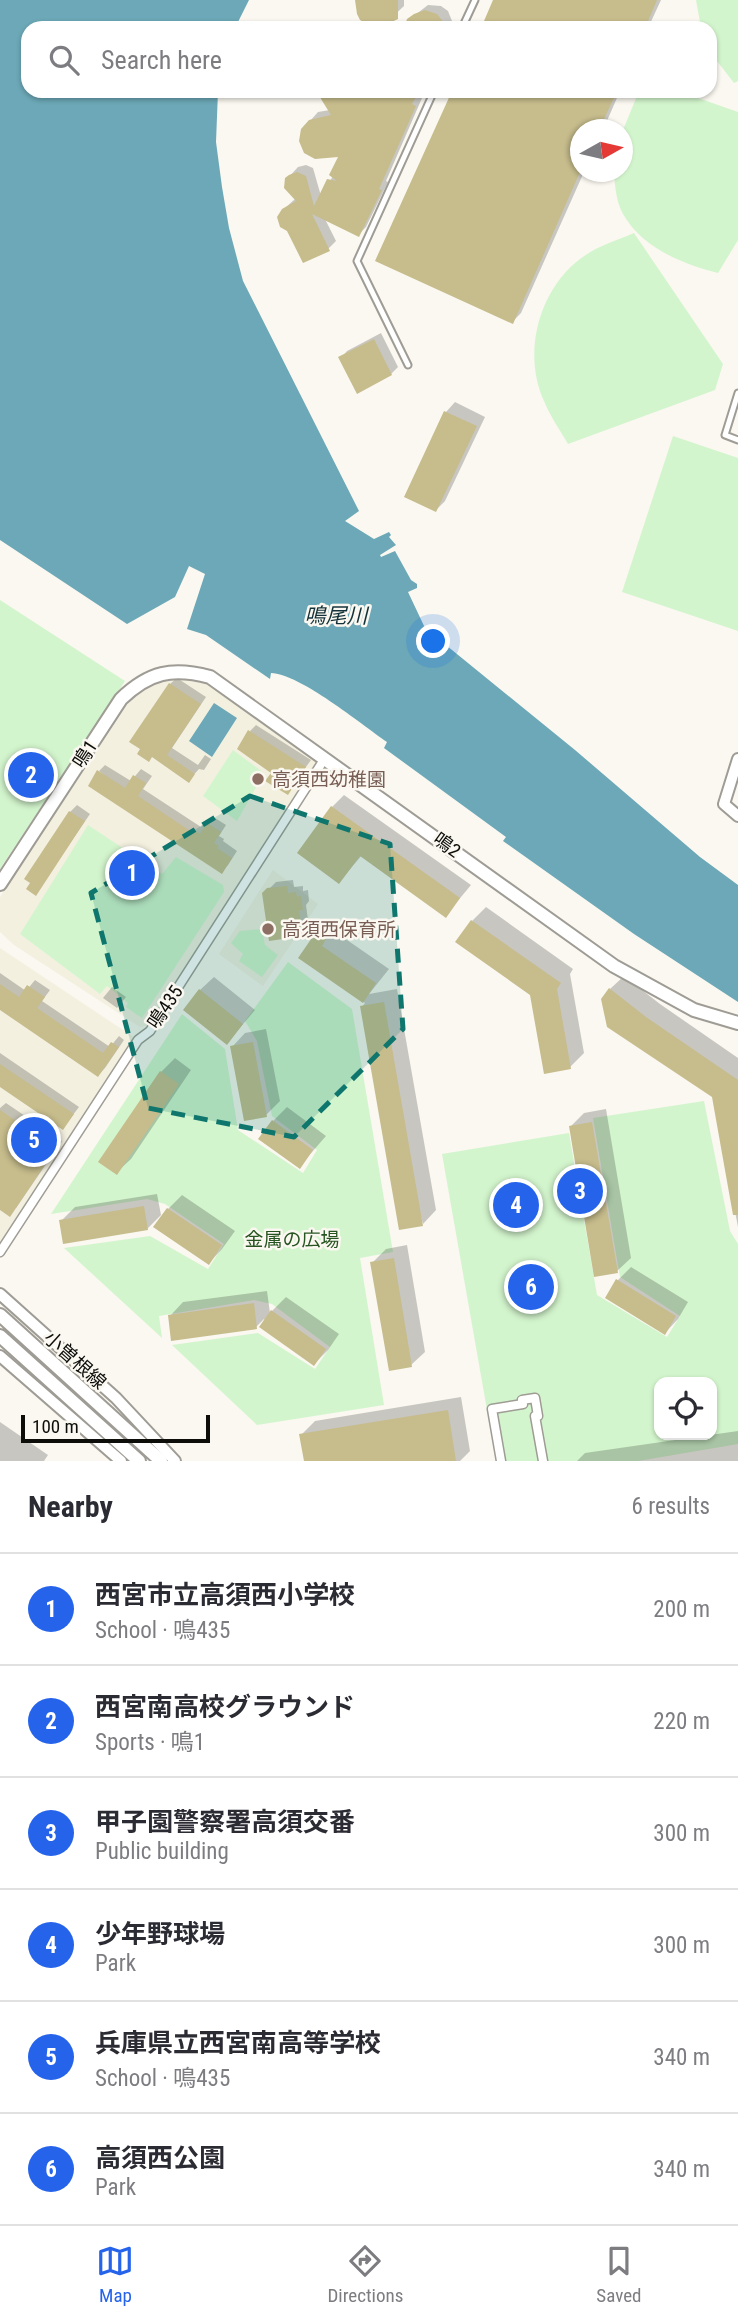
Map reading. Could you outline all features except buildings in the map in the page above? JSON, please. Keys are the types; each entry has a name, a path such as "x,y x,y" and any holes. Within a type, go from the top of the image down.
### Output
{"street":[{"name":"鳴2","path":"159,674 185,670 210,677 614,966 694,1010 738,1023"},
{"name":"鳴1","path":"0,884 121,699 136,685 159,674"},
{"name":"鳴435","path":"0,1252 138,1040 150,1031 326,758"},
{"path":"738,759 723,804 738,816"},
{"name":"小曽根線","path":"0,1294 116,1398 175,1461"},
{"path":"0,1315 161,1461"},
{"path":"0,1336 139,1461"},
{"path":"0,1356 121,1461"},
{"path":"500,1461 492,1409 523,1404 522,1400 535,1398 542,1461"}],"lane":[{"path":"465,21 474,0"},
{"path":"408,365 358,261 431,98"},
{"path":"738,393 725,435 738,440"}],"highlighted area":[{"path":"250,796 390,844 403,1029 294,1137 148,1108 91,893"}],"shaded area":[{"path":"191,679 212,686 315,757 317,764 149,1025 140,1027 14,945 0,932 0,897 129,702 149,685 168,680"},
{"name":"高須西保育所","path":"273,870 318,904 263,986 219,954"},
{"path":"0,948 135,1038 0,1243"}],"green space":[{"path":"696,0 738,0 738,81 734,83 717,61 717,21 700,21"},
{"path":"636,98 698,98 738,112 738,240 718,273 691,265 652,245 631,226 623,214 615,182 633,182 633,119 628,119"},
{"path":"634,233 723,364 715,390 568,444 546,407 538,382 535,343 538,324 554,288 566,272 593,251"},
{"path":"673,436 738,458 738,631 622,592"},
{"path":"0,600 125,681 0,869"},
{"path":"233,750 264,773 237,821 203,796"},
{"path":"88,825 162,874 176,857 223,885 224,892 142,1018 126,1007 128,1003 107,986 100,994 20,934"},
{"path":"262,929 265,945 278,955 262,977 239,961 243,954 231,943 240,931"},
{"name":"金属の広場","path":"288,962 352,1009 393,1252 360,1258 384,1405 257,1425 172,1345 258,1333 315,1369 330,1347 272,1304 254,1300 159,1316 162,1338 64,1248 150,1236 208,1269 224,1244 165,1204 147,1199 51,1214 182,1014 225,1049 238,1130 303,1173 317,1150 272,1116 257,1041 245,1021"},
{"path":"704,1101 730,1231 738,1244 738,1444 638,1461 496,1461 442,1154 569,1133 597,1295 667,1337 680,1316 620,1277 593,1118"}],"water":[{"name":"鳴尾川","path":"0,0 249,0 238,21 21,21 21,98 218,98 216,142 222,187 229,228 243,281 359,511 345,521 374,539 389,532 389,537 396,545 380,555 381,557 395,551 411,580 417,584 417,588 408,592 425,628 575,750 700,857 738,885 738,1002 634,934 503,841 506,837 384,748 387,742 330,701 283,676 271,673 270,679 206,635 187,629 205,574 189,566 175,597 127,624 0,540"},
{"path":"214,703 237,718 212,757 189,741"}],"place":[{"name":"西宮南高校グラウンド","path":"31,775"},
{"name":"高須西幼稚園","path":"258,779"},
{"name":"西宮市立高須西小学校","path":"132,873"},
{"name":"高須西保育所","path":"268,929"},
{"name":"兵庫県立西宮南高等学校","path":"34,1140"},
{"name":"甲子園警察署高須交番","path":"580,1191"},
{"name":"少年野球場","path":"516,1205"},
{"name":"高須西公園","path":"531,1287"}]}
